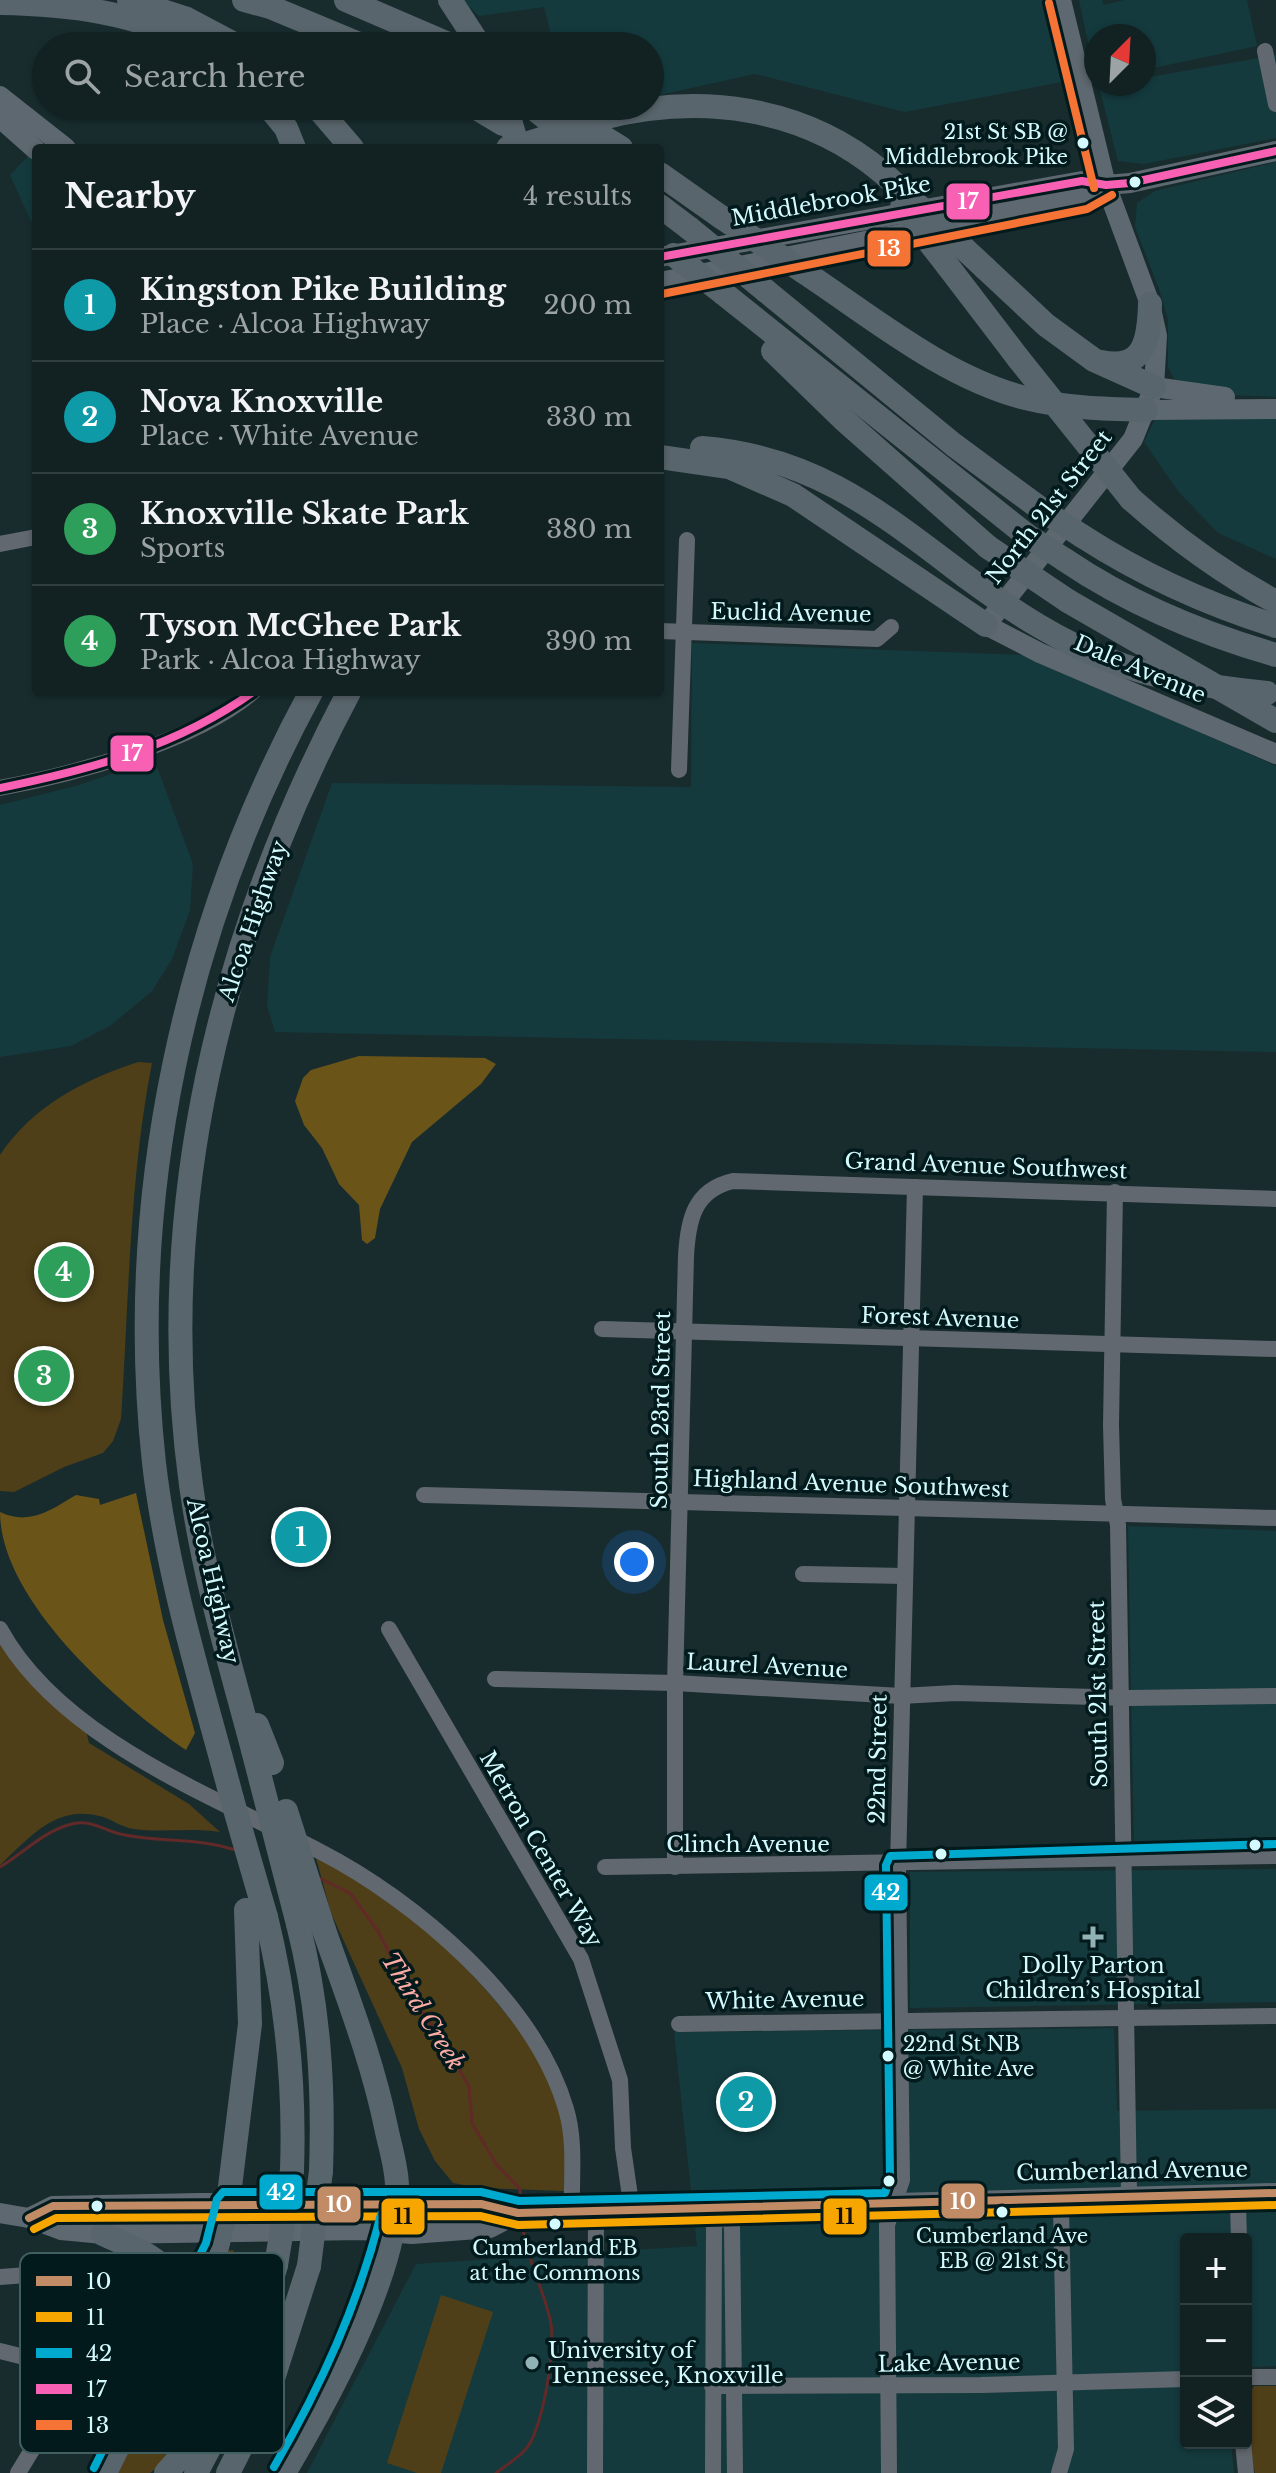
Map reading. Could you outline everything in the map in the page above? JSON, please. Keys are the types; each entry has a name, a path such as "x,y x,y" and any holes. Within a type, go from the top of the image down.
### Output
{"highway":[{"path":"129,0 187,19 212,32"},
{"path":"244,0 270,7 330,32"},
{"path":"346,0 414,32"},
{"path":"450,0 471,32"},
{"path":"0,3 37,3 113,15 168,32"},
{"path":"664,107 681,104 720,107 786,118 854,150 1046,325 1150,398"},
{"path":"605,144 639,126 720,107"},
{"path":"279,120 292,144"},
{"path":"331,120 349,144"},
{"path":"507,120 516,144"},
{"path":"510,120 532,144"},
{"path":"557,120 581,144"},
{"path":"568,120 613,144"},
{"path":"521,144 596,120"},
{"path":"877,172 1018,358 1131,499 1178,541 1222,573 1276,602"},
{"path":"664,177 804,272 976,381 1025,398 1091,409 1150,398"},
{"path":"664,209 954,445 1045,512 1128,566 1210,606 1276,626"},
{"path":"665,252 1025,534 1112,592 1211,636 1276,655"},
{"path":"720,295 843,419 988,547 1068,601 1276,721"},
{"path":"1094,360 1114,365 1142,352 1147,341 1150,304"},
{"path":"664,449 732,451 804,470 866,502 1018,615 1098,658 1174,681 1272,693"},
{"path":"664,458 729,467 793,495 986,625"},
{"name":"Alcoa Highway","path":"278,2253 292,2170 290,2045 285,1999 256,1914 232,1799 171,1557 154,1465 145,1309 159,1143 191,995 214,920 255,810 309,696"},
{"name":"Alcoa Highway","path":"284,2344 309,2266 321,2171 321,2052 317,2012 263,1757 234,1671 203,1551 189,1472 179,1361 182,1258 189,1177 208,1069 247,924 274,852 347,696"},
{"path":"263,1757 369,2053 394,2164 395,2203 390,2232 363,2322 341,2372 284,2473"},
{"path":"214,2253 228,2203 250,2024 256,1914"},
{"path":"103,2234 144,2253"},
{"path":"105,2473 115,2453"},
{"path":"166,2473 182,2453"},
{"name":"Alcoa Highway","path":"196,2473 207,2453"},
{"name":"Alcoa Highway","path":"228,2473 238,2453"},
{"path":"238,2473 246,2453"}],"main road":[{"name":"North 21st Street","path":"986,625 1133,439 1150,398 1157,336 1150,304 1106,185 1061,0"},
{"path":"0,96 61,144"},
{"path":"0,118 32,146"},
{"name":"Middlebrook Pike","path":"665,252 1082,181 1106,185 1130,183 1276,151"},
{"name":"Middlebrook Pike","path":"664,281 1085,197 1106,185"},
{"path":"1150,398 1197,395 1276,401"},
{"path":"1150,398 1276,409"},
{"name":"Dale Avenue","path":"986,625 1040,653 1276,754"},
{"name":"Cumberland Avenue","path":"894,2205 921,2210 1061,2207 1276,2193"},
{"name":"Cumberland Avenue","path":"518,2213 894,2205 921,2200 1276,2204"},
{"path":"29,2218 53,2206 228,2203 481,2204 518,2213"},
{"path":"0,2213 29,2218 61,2230 103,2234 480,2229 490,2228 518,2213"}],"street":[{"path":"1265,51 1276,104"},
{"path":"0,544 32,538"},
{"path":"679,770 687,540"},
{"name":"Euclid Avenue","path":"664,631 877,639 891,627"},
{"path":"0,788 53,778 138,750 209,720 247,696"},
{"name":"Grand Avenue Southwest","path":"701,1198 709,1190 733,1181 1276,1199"},
{"name":"22nd Street","path":"889,2473 887,2225 902,2180 898,1865 915,1187"},
{"name":"South 21st Street","path":"1115,1192 1111,1343 1128,2020 1129,2201"},
{"name":"South 23rd Street","path":"675,1867 675,1683 687,1235 689,1219 701,1198"},
{"name":"Forest Avenue","path":"602,1329 1276,1349"},
{"name":"Highland Avenue Southwest","path":"424,1495 1276,1518"},
{"path":"803,1574 905,1576"},
{"path":"0,1629 11,1649 39,1682 115,1744 182,1784 323,1853 395,1900 465,1957 508,2005 531,2038 558,2087 566,2110 573,2155 572,2211"},
{"name":"Metron Center Way","path":"389,1629 581,1959 620,2080 623,2148 632,2210"},
{"name":"Laurel Avenue","path":"495,1679 675,1683 901,1696 955,1693 1119,1698 1276,1696"},
{"name":"Clinch Avenue","path":"605,1867 898,1865 1276,1856"},
{"name":"White Avenue","path":"679,2024 1276,2016"},
{"path":"1238,2205 1239,2233"},
{"path":"1059,2473 1066,2449 1061,2207"},
{"path":"713,2473 714,2227 722,2208"},
{"path":"722,2208 732,2226 735,2473"},
{"path":"595,2473 596,2210"},
{"path":"0,2277 20,2276"},
{"path":"0,2351 20,2356"},
{"path":"1252,2377 1276,2377"},
{"name":"Lake Avenue","path":"712,2386 1063,2384 1180,2379"},
{"path":"1244,2449 1246,2473"},
{"path":"18,2473 30,2453"}],"shaded area":[{"path":"462,0 1043,0 1052,19 1067,81 905,112 755,74 664,94 664,32 550,32 544,7 479,16"},
{"path":"1079,0 1102,0 1104,5 1125,0 1247,0 1257,46 1156,67 1156,24 1084,24"},
{"path":"1276,55 1276,138 1144,164 1118,161 1102,96 1156,96 1156,76"},
{"path":"30,154 32,156 32,223 10,175"},
{"path":"1276,162 1276,397 1228,395 1178,386 1168,367 1168,320 1135,227 1137,203 1155,191"},
{"path":"1157,415 1276,417 1276,559 1218,533 1178,491 1144,442"},
{"path":"692,643 1026,655 1276,766 1276,1052 275,1032 267,1006 270,957 332,783 691,787"},
{"path":"154,759 193,864 190,910 172,959 152,991 110,1026 71,1046 0,1057 0,805 79,785"},
{"path":"359,1056 485,1058 496,1064 481,1084 412,1142 380,1209 375,1238 367,1244 362,1240 359,1205 339,1184 322,1148 304,1125 295,1101 303,1078 311,1070"},
{"path":"138,1062 152,1063 134,1196 121,1419 113,1441 103,1453 64,1467 14,1492 0,1491 0,1155 28,1122 61,1097 98,1077"},
{"path":"136,1493 163,1620 195,1733 186,1750 128,1706 68,1647 41,1614 20,1580 5,1546 0,1512 30,1517 49,1511 76,1495 99,1499 100,1505"},
{"path":"1128,1526 1276,1531 1276,1844 1134,1849"},
{"path":"0,1645 26,1677 85,1726 89,1743 189,1804 220,1832 134,1829 99,1816 70,1815 33,1834 0,1865"},
{"path":"315,1854 400,1907 458,1960 513,2023 554,2087 565,2117 564,2191 480,2188 453,2183 435,2161 419,2129 402,2068 331,1913"},
{"name":"Dolly Parton Children’s Hospital","path":"1276,1869 1276,2002 910,2008 910,1872"},
{"path":"1114,2028 1117,2111 1276,2109 1276,2366 1252,2367 1252,2233 1180,2233 1180,2449 1232,2449 1234,2473 307,2473 416,2264 697,2246 674,2032"},
{"path":"441,2295 493,2312 441,2473 417,2473 387,2463"},
{"path":"1254,2386 1276,2386 1276,2473 1255,2473 1250,2449 1252,2449"},
{"path":"126,2453 170,2453 150,2473 116,2473"}],"waterway":[{"name":"Third Creek","path":"0,1867 50,1833 76,1823 89,1823 135,1837 206,1843 236,1850"},
{"name":"Third Creek","path":"319,1878 350,1893 378,1931 411,1996 446,2045 469,2087 472,2123 496,2164 520,2189 521,2204"},
{"name":"Third Creek","path":"496,2473 518,2457 534,2434 547,2384 552,2347 547,2306 522,2220"}],"transit line":[{"name":"13","path":"1049,3 1094,188"},
{"name":"17","path":"664,256 1082,181 1106,185 1130,183 1276,151"},
{"name":"13","path":"664,294 1087,209 1112,195"},
{"name":"17","path":"0,788 132,754 194,727 247,696"},
{"name":"42","path":"201,2253 217,2199 223,2192 481,2192 519,2201 885,2193 890,2178 886,1865 890,1856 1276,1844"},
{"name":"10","path":"29,2218 53,2206 481,2204 518,2213 1276,2193"},
{"name":"11","path":"34,2229 56,2218 480,2216 518,2225 1276,2205"},
{"name":"42","path":"284,2449 349,2313 381,2214"},
{"name":"42","path":"94,2468 101,2453"},
{"name":"42","path":"274,2467 282,2453"}],"place":[{"name":"21st St SB @ Middlebrook Pike","path":"1083,143"},
{"name":"Tyson McGhee Park","path":"64,1272"},
{"name":"Knoxville Skate Park","path":"44,1376"},
{"name":"Kingston Pike Building","path":"301,1537"},
{"name":"Dolly Parton Children’s Hospital","path":"1093,1937"},
{"name":"22nd St NB @ White Ave","path":"888,2056"},
{"name":"Nova Knoxville","path":"746,2102"},
{"name":"Cumberland Ave EB @ 21st St","path":"1002,2212"},
{"name":"Cumberland EB at the Commons","path":"555,2224"},
{"name":"University of Tennessee, Knoxville","path":"532,2363"}]}
